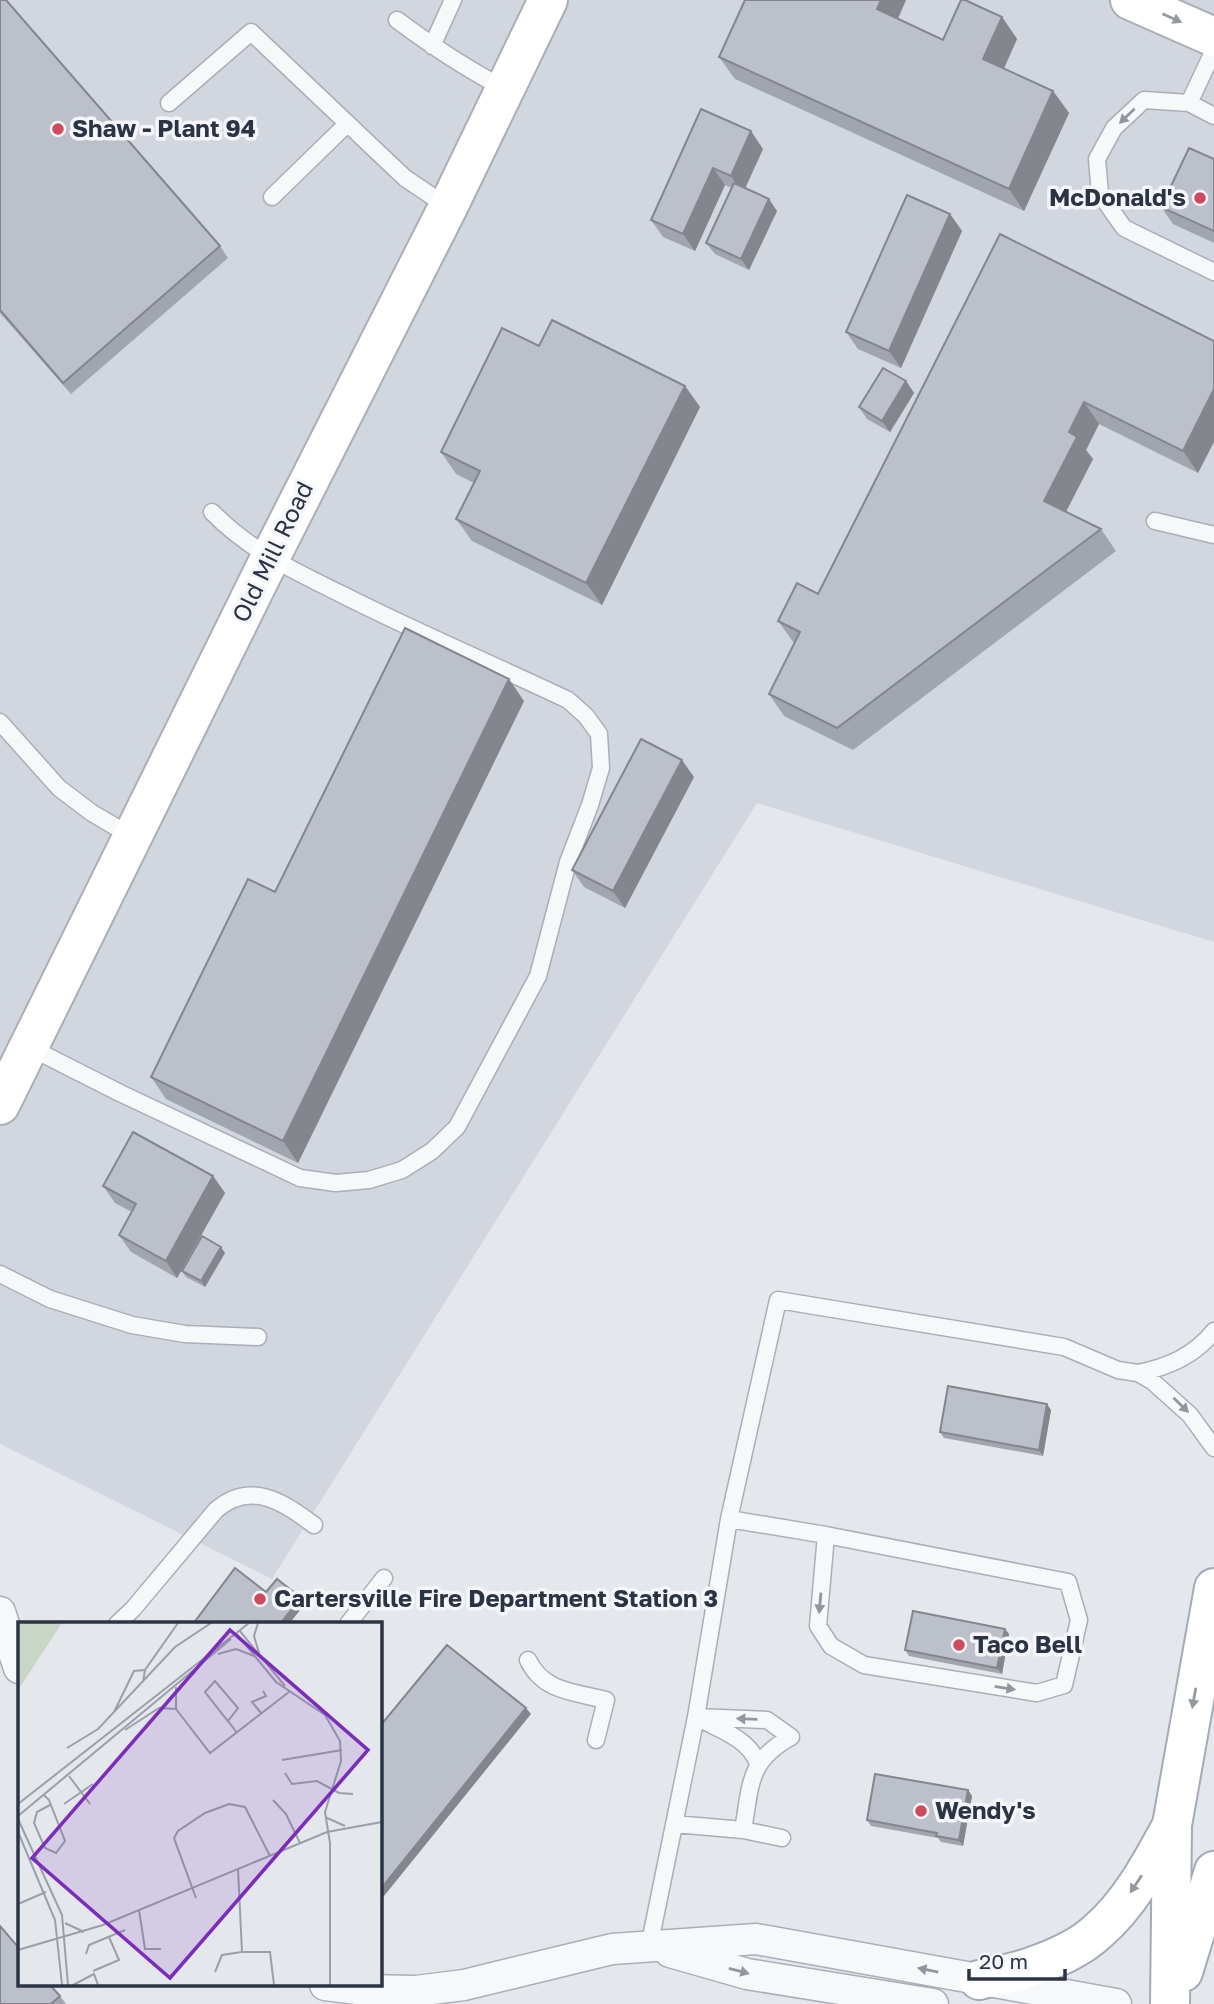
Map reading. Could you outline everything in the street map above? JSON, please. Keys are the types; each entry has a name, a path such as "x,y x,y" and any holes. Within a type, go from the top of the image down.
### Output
{"street":[{"name":"Old Mill Road","path":"0,1105 270,558 448,207 548,0"},
{"path":"1130,0 1214,37"},
{"path":"1171,2004 1172,1825 1214,1588"},
{"path":"0,1612 12,1650"},
{"path":"979,1980 1028,1969 1065,1953 1096,1934 1133,1889 1172,1825"},
{"path":"1171,2004 1214,1871"},
{"path":"333,1986 364,1990 416,1991 464,1985 612,1949 756,1939 1116,2004"},
{"path":"649,1947 747,1974 933,2004"}],"lane":[{"path":"432,46 453,0"},
{"path":"397,20 471,71 505,89"},
{"path":"169,103 251,32 405,178 448,207"},
{"path":"1189,103 1214,50"},
{"path":"1214,116 1189,103 1144,100 1114,128 1097,159 1100,194 1124,228 1214,272"},
{"path":"272,197 347,124"},
{"path":"29,1047 300,1178 336,1183 369,1181 402,1170 432,1151 457,1127 538,976 568,862 601,768 599,734 586,716 568,700 388,618 270,558 232,532 212,512"},
{"path":"1155,521 1214,536"},
{"path":"0,722 59,788 92,813 133,837"},
{"path":"0,1274 50,1299 132,1325 185,1334 258,1337"},
{"path":"649,1947 696,1717 729,1519 778,1300 1063,1348 1118,1370 1138,1373 1159,1369 1180,1360 1194,1351 1214,1331"},
{"path":"1138,1373 1172,1397 1190,1415 1214,1448"},
{"path":"119,1622 216,1510 233,1499 261,1496 293,1509 314,1525"},
{"path":"729,1519 826,1535 1068,1582 1079,1620 1064,1685 1037,1693 864,1665 831,1646 818,1626 826,1535"},
{"path":"350,1622 384,1578"},
{"path":"528,1660 534,1673 548,1685 606,1700 596,1740"},
{"path":"696,1717 767,1720 791,1737 777,1745 758,1764 754,1772 743,1830"},
{"path":"696,1717 740,1740 750,1748 758,1764"},
{"path":"675,1825 743,1830 782,1838"}],"shaded area":[{"path":"0,0 1214,0 1214,942 757,803 272,1579 0,1444"}],"building":[{"name":"Shaw - Plant 94","path":"0,0 6,0 220,246 63,383 0,310"},
{"path":"745,0 881,0 877,9 943,40 961,0 1002,17 983,59 1053,91 1009,189 719,57"},
{"path":"701,109 751,131 731,176 713,168 683,234 651,220"},
{"path":"1189,148 1214,159 1214,231 1161,207"},
{"path":"734,183 769,199 741,259 706,243"},
{"path":"907,195 950,214 889,351 846,332"},
{"path":"1000,234 1214,341 1214,389 1183,451 1084,402 1069,432 1077,437 1044,501 1101,529 837,728 769,694 800,632 778,621 797,583 818,594"},
{"path":"552,320 685,386 586,583 456,519 480,471 441,452 502,328 539,346"},
{"path":"883,368 906,381 882,421 859,407"},
{"path":"405,628 509,679 283,1141 151,1077 248,879 275,892"},
{"path":"641,739 682,760 613,891 572,870"},
{"path":"133,1132 213,1176 166,1261 119,1235 136,1204 103,1186"},
{"path":"202,1236 221,1247 201,1281 182,1271"},
{"path":"948,1386 1047,1404 1039,1450 940,1432"},
{"name":"Cartersville Fire Department Station 3","path":"235,1568 266,1592 277,1579 301,1598 282,1622 194,1622"},
{"name":"Taco Bell","path":"913,1611 1005,1629 997,1668 905,1650"},
{"path":"447,1645 526,1708 382,1888 382,1724"},
{"name":"Wendy's","path":"875,1774 968,1790 959,1840 936,1836 937,1833 867,1820"},
{"path":"0,1926 18,1947 18,1986 51,1986 60,1996 51,2004 0,2004"}],"place":[{"name":"Shaw - Plant 94","path":"58,129"},
{"name":"McDonald's","path":"1200,198"},
{"name":"Cartersville Fire Department Station 3","path":"260,1599"},
{"name":"Taco Bell","path":"959,1645"},
{"name":"Wendy's","path":"921,1811"}]}
